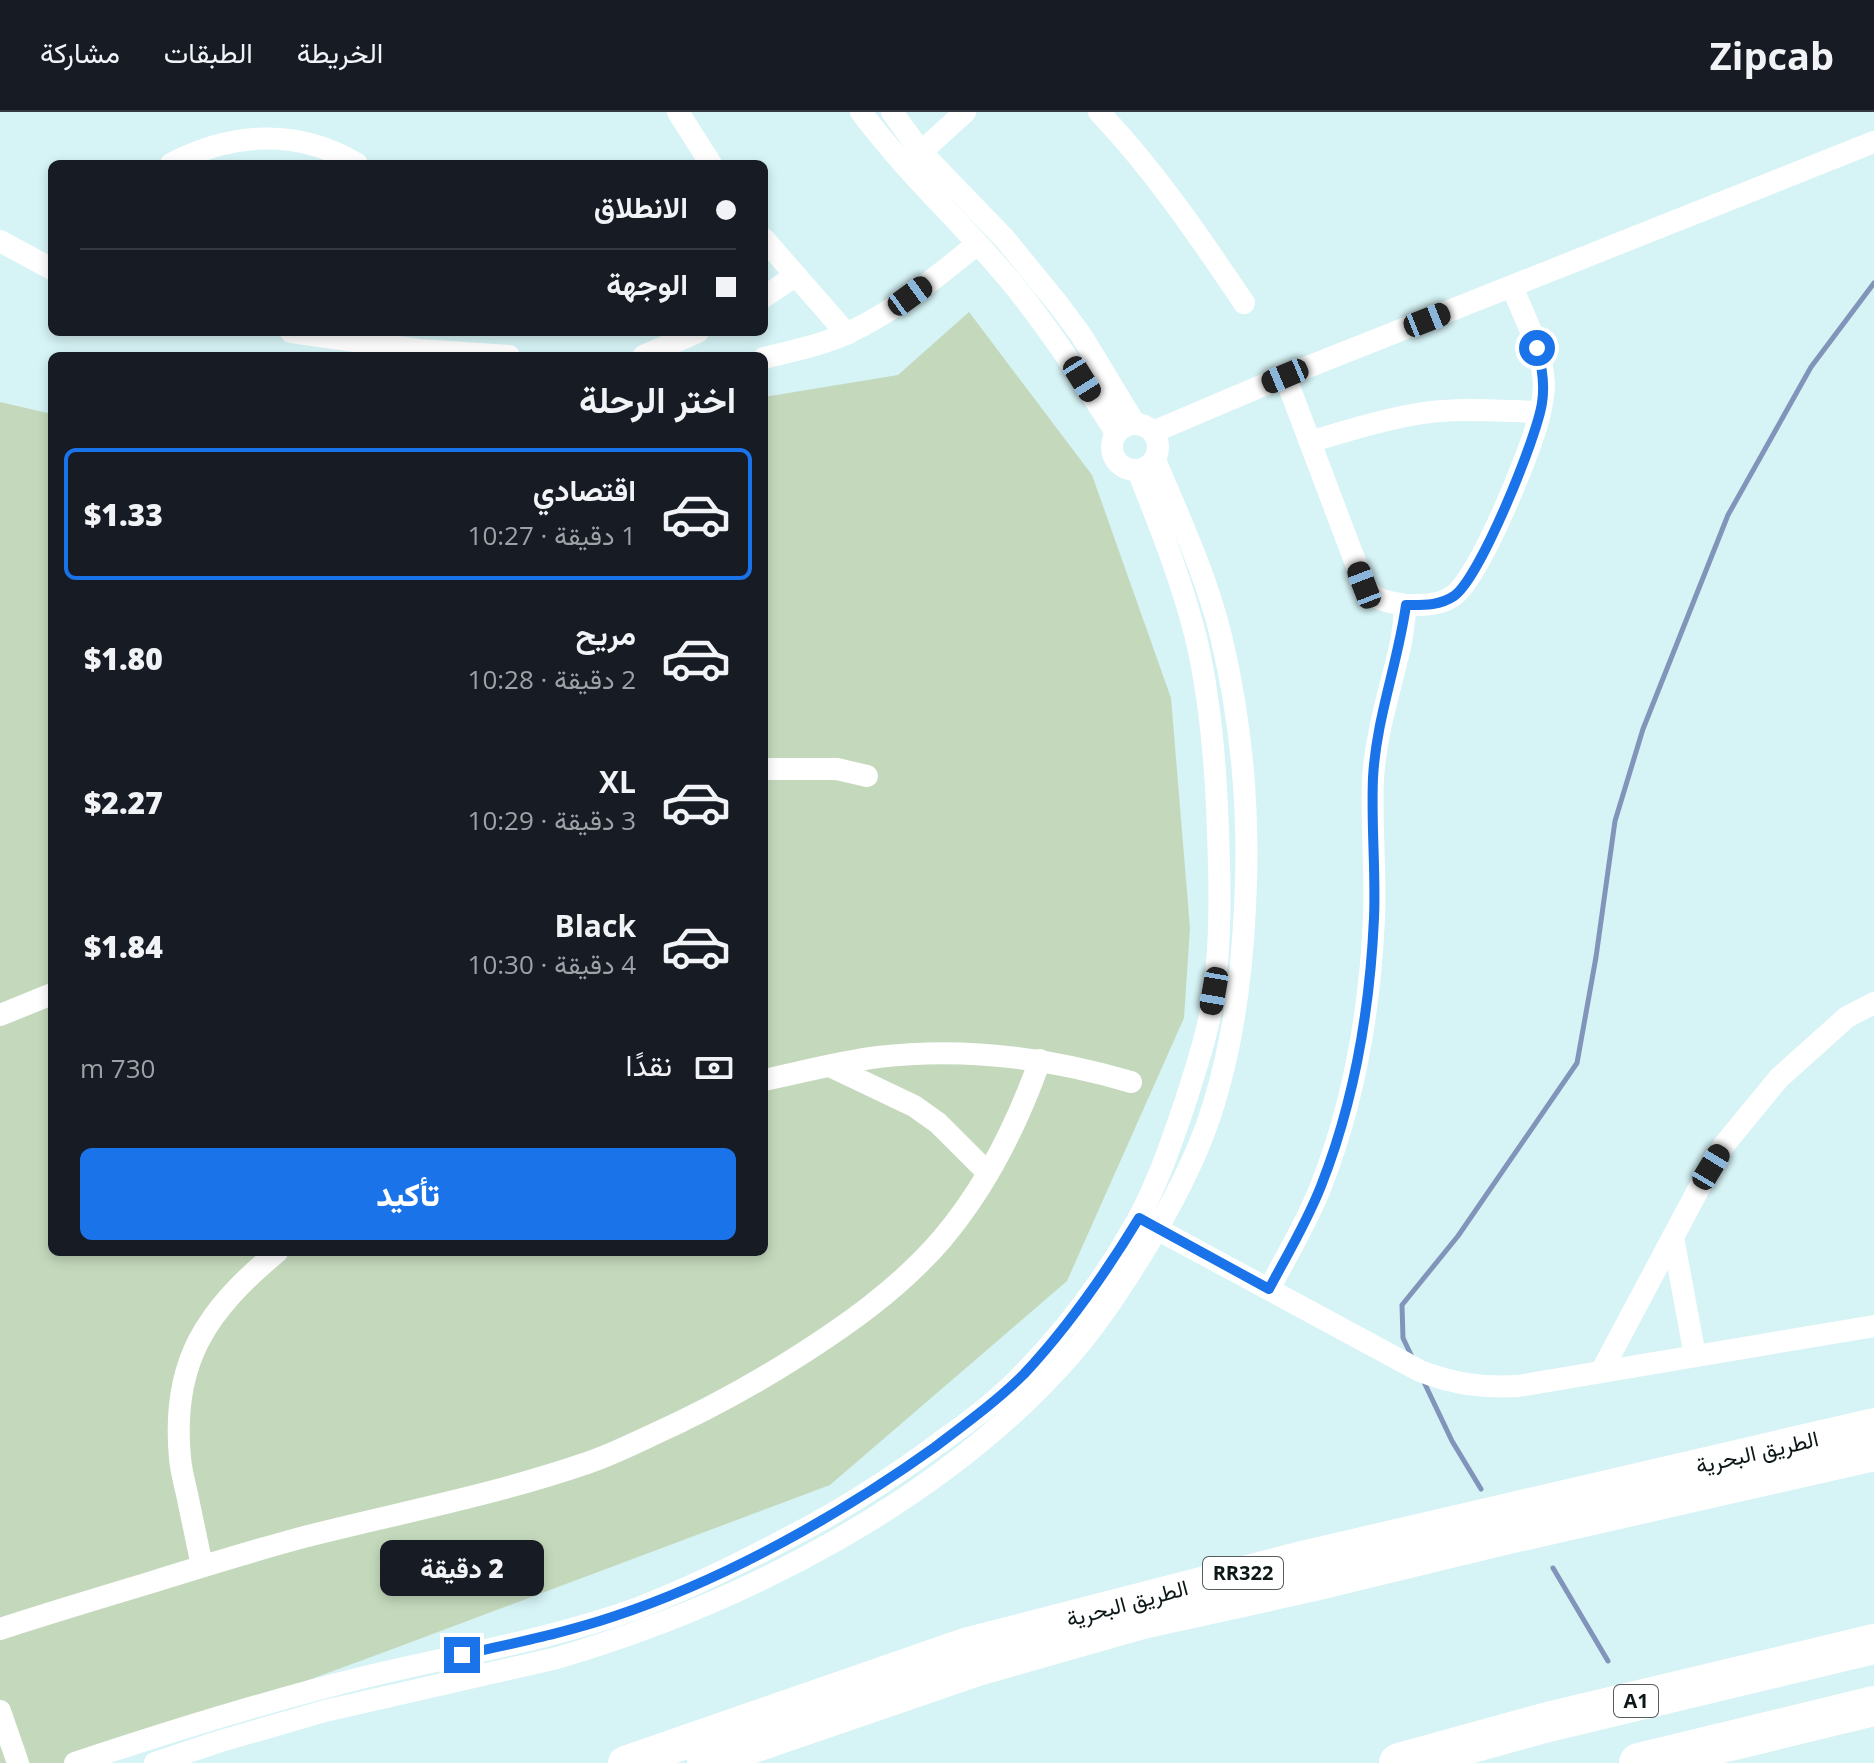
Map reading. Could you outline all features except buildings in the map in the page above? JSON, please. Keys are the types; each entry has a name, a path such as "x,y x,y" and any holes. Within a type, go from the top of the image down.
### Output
{"highway":[{"name":"A1","path":"1399,1763 1548,1722 1874,1644"},
{"path":"1639,1763 1874,1706"}],"main road":[{"name":"الطريق البحرية","path":"625,1763 965,1645 1302,1558 1874,1425"},
{"name":"الطريق البحرية","path":"704,1763 978,1669 1143,1622 1874,1454"}],"street":[{"path":"678,112 708,160"},
{"path":"861,112 1005,239 1081,335 1135,430"},
{"path":"892,112 913,159 977,244 1135,430 1158,441 1158,451 1146,465 1129,470 1115,459 1112,441 1135,430 1285,376 1874,142"},
{"path":"913,159 965,112"},
{"path":"1099,112 1137,152 1244,303"},
{"path":"178,160 235,140 275,138 313,143 350,160"},
{"path":"0,241 48,267"},
{"path":"768,244 847,334"},
{"path":"768,357 847,334 910,296 977,244"},
{"path":"768,294 795,276"},
{"path":"1285,376 1369,592 1381,600 1406,605 1442,602 1462,589 1469,580 1506,504 1540,412 1544,384 1540,360 1512,286"},
{"path":"348,336 420,341 485,352"},
{"path":"652,352 689,336"},
{"path":"1310,442 1419,413 1456,410 1540,412"},
{"path":"75,1763 261,1705 592,1623 642,1606 746,1560 827,1518 878,1486 995,1400 1067,1326 1188,1169 1215,1100 1234,1019 1240,973 1247,822 1237,725 1220,635 1208,594 1174,505 1146,465"},
{"path":"1269,1289 1321,1185 1353,1077 1372,954 1375,873 1373,779 1376,750 1406,605"},
{"path":"768,769 837,769 867,776"},
{"path":"0,1015 48,996"},
{"path":"1601,1372 1724,1145 1769,1089 1813,1046 1847,1017 1874,1003"},
{"path":"768,1079 878,1057 956,1053 1040,1060 1131,1082"},
{"path":"0,1629 299,1538 544,1477 590,1462 728,1398 839,1331 912,1270 942,1239 988,1173 1008,1138 1024,1106 1040,1060"},
{"path":"830,1066 914,1106 938,1123 988,1173"},
{"path":"1148,1224 1420,1371 1460,1384 1518,1386 1874,1326"},
{"path":"155,1763 338,1708 585,1650 682,1613 769,1576 809,1555 913,1492 987,1437 1020,1408 1075,1350 1119,1292 1148,1224"},
{"path":"1673,1237 1695,1356"},
{"path":"202,1566 180,1460 178,1417 182,1381 191,1353 207,1325 228,1297 272,1256"},
{"path":"0,1711 18,1763"}],"green space":[{"path":"969,312 1092,475 1171,698 1190,928 1184,1018 1067,1281 830,1485 83,1763 0,1763 0,402 48,413 48,1256 768,1256 768,396 898,375"}],"waterway":[{"path":"1412,1357 1403,1338 1402,1305 1458,1236 1577,1063 1615,821 1643,729 1728,515 1811,367 1874,283"},
{"path":"1423,1380 1452,1441 1481,1489"},
{"path":"1553,1568 1608,1661"}],"route":[{"path":"462,1655 582,1626 642,1606 746,1560 827,1518 878,1486 969,1421 1021,1376 1067,1326 1102,1278 1139,1218 1269,1289 1321,1185 1352,1083 1372,954 1375,873 1373,779 1376,750 1406,605 1431,605 1453,597 1469,580 1480,561 1537,425 1544,384 1537,348"}]}
